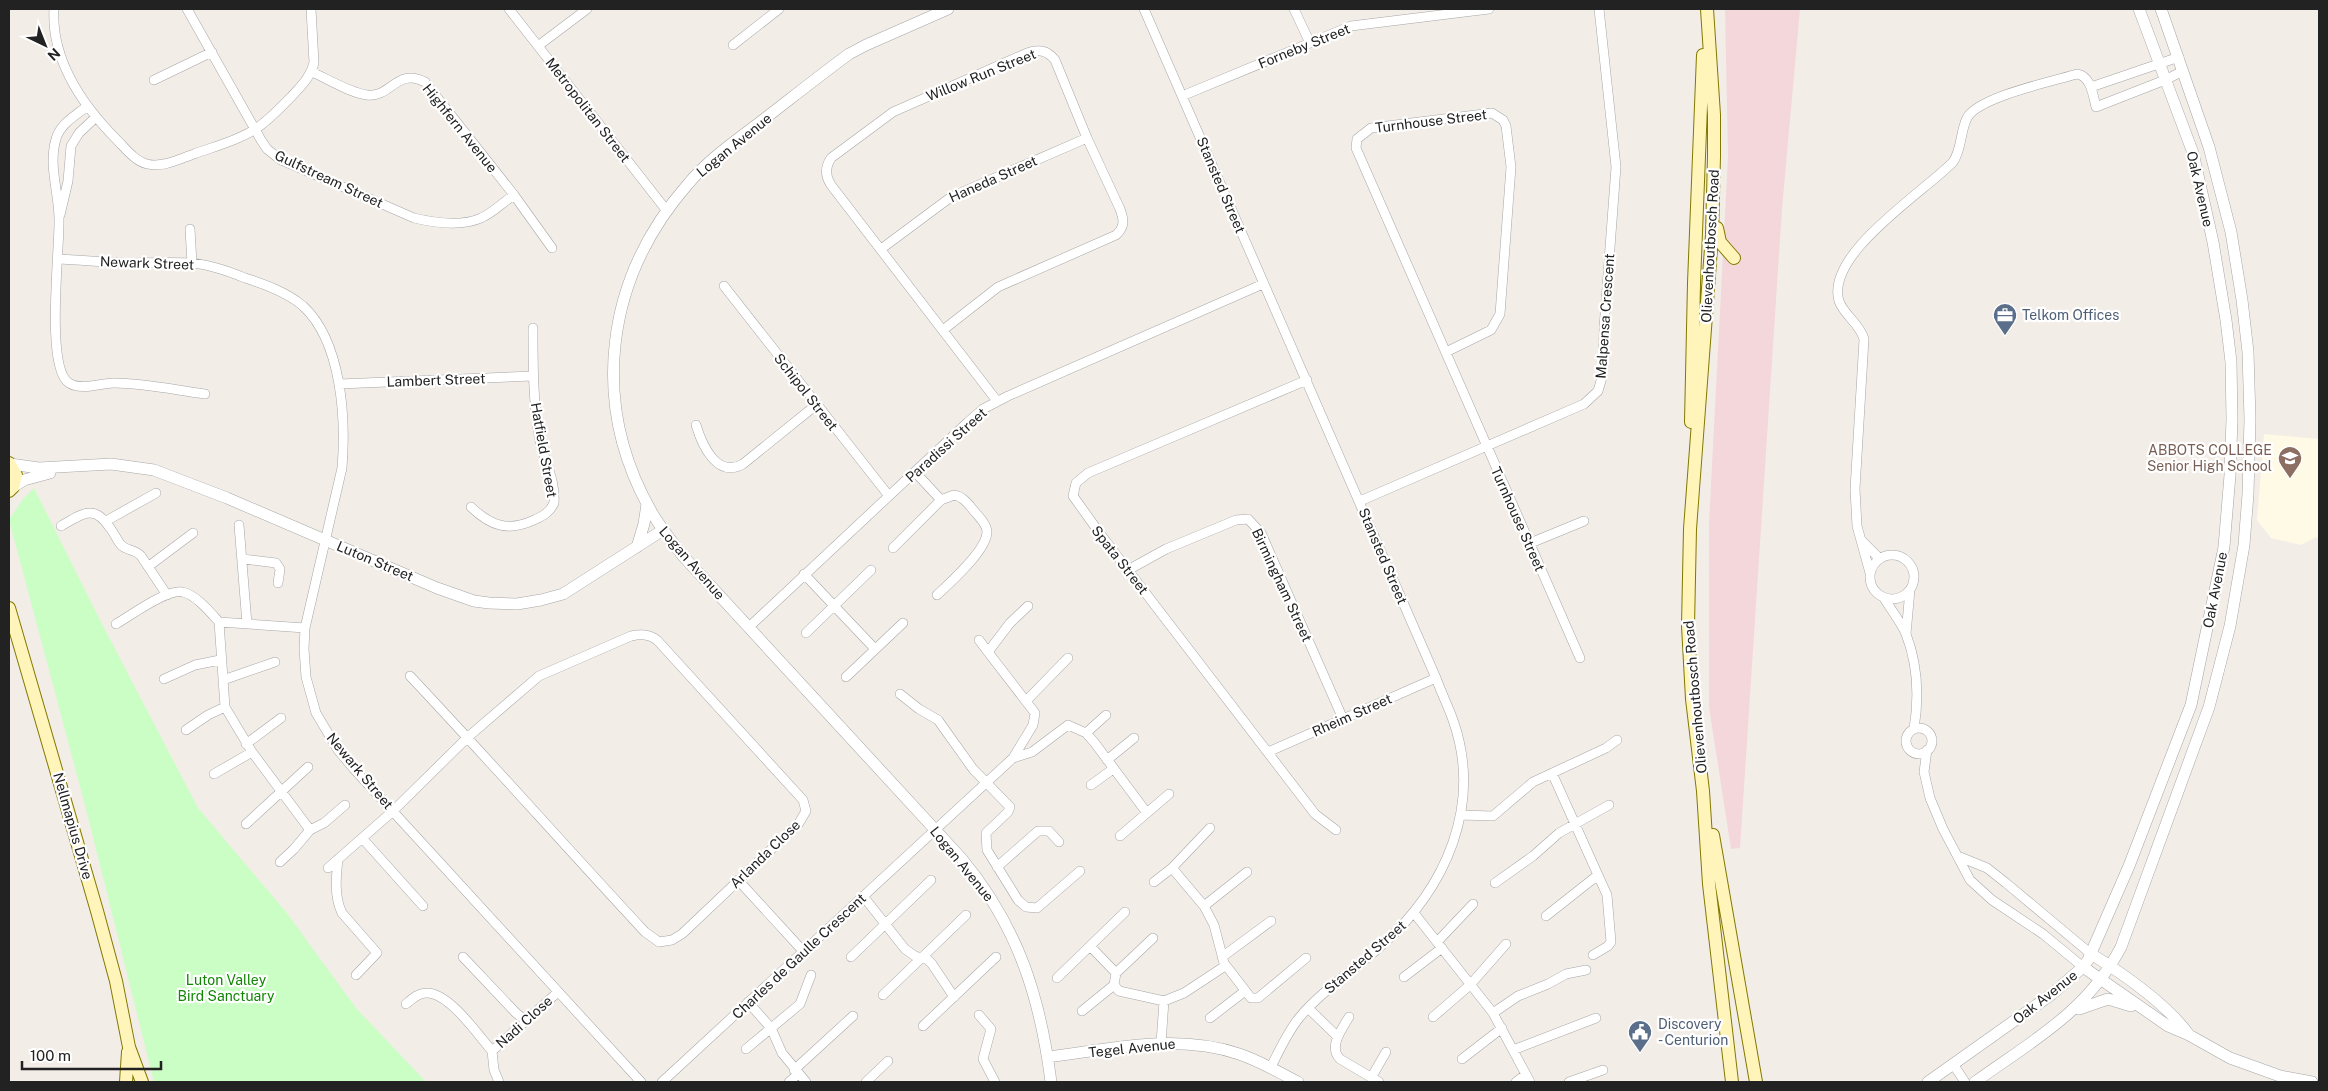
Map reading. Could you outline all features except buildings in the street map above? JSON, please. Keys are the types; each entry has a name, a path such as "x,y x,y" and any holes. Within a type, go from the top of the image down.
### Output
{"main road":[{"name":"Olievenhoutbosch Road","path":"1692,482 1701,398 1714,156 1714,116 1706,9"},
{"name":"Olievenhoutbosch Road","path":"1706,9 1691,394 1692,482 1688,626 1692,699 1703,791 1709,884 1732,1082"},
{"path":"1714,156 1718,185 1717,236 1734,258"},
{"path":"1691,394 1703,261 1706,257 1710,256"},
{"path":"10,463 16,475 11,489"},
{"name":"Nellmapius Drive","path":"9,608 102,928 116,981 129,1047 142,1082"},
{"name":"Olievenhoutbosch Road","path":"1703,791 1721,875 1756,1082"},
{"name":"Nellmapius Drive","path":"126,1082 129,1047"}],"street":[{"path":"54,9 56,40 69,76 86,107 137,160 154,166 172,162 222,144 256,129 306,81 312,72 314,63 311,9"},
{"name":"Gulfstream Street","path":"186,9 266,149 281,160 414,218 431,222 469,221 481,218 514,194"},
{"name":"Metropolitan Street","path":"509,9 667,211"},
{"path":"538,46 587,9"},
{"path":"733,45 780,9"},
{"name":"Logan Avenue","path":"948,9 866,45 844,58 716,156 687,185 667,211 635,265 627,286 614,347 612,379 620,430 629,464 647,504 663,530 683,556 935,830 981,883 1011,933 1035,993 1051,1082"},
{"name":"Stansted Street","path":"1144,9 1262,284 1307,380 1454,720 1461,750 1463,778 1460,815 1455,839 1447,862 1414,913 1380,947 1308,1008 1293,1026 1270,1067"},
{"path":"1294,9 1309,41"},
{"name":"Forneby Street","path":"1182,96 1309,41 1351,26 1489,9"},
{"name":"Malpensa Crescent","path":"1360,501 1584,404 1594,396 1601,384 1616,157 1599,9"},
{"name":"Oak Avenue","path":"1928,1082 2034,1008 2083,967 2091,954 2128,868 2194,692 2224,547 2230,475 2232,383 2224,303 2213,242 2193,153 2139,9"},
{"name":"Oak Avenue","path":"1975,1082 2072,1013 2101,980 2121,947 2209,707 2230,626 2244,546 2248,494 2250,384 2242,300 2225,204 2209,146 2161,9"},
{"name":"Willow Run Street","path":"943,330 998,287 1120,232 1124,220 1087,138 1055,60 1044,51 1036,50 1027,53 893,112 831,158 827,164 826,172 831,185 997,401"},
{"path":"154,80 212,52"},
{"path":"2091,87 2179,57"},
{"path":"1906,634 1884,598 1873,590 1857,522 1855,489 1864,339 1860,329 1839,302 1840,280 1845,265 1855,250 1953,162 1957,155 1967,117 1980,105 2077,74 2085,76 2091,87 2096,107 2183,71"},
{"name":"Highfern Avenue","path":"312,72 366,95 376,94 409,77 424,82 514,194 552,248"},
{"path":"86,107 64,125 56,139 54,173 59,218 56,345 58,364 66,380 77,386 113,383 205,394"},
{"name":"Turnhouse Street","path":"1446,352 1491,330 1500,314 1511,167 1506,126 1503,120 1492,113 1371,128 1357,139 1356,148 1528,544 1580,658"},
{"path":"59,218 68,181 71,146 79,132 95,118"},
{"name":"Haneda Street","path":"881,249 951,197 1087,138"},
{"path":"190,229 192,263"},
{"name":"Newark Street","path":"57,259 192,263 223,270 260,283 301,305 313,317 322,334 339,384 343,422 342,468 305,628 306,677 316,713 338,750 641,1082"},
{"name":"Paradissi Street","path":"749,627 968,422 997,401 1262,284"},
{"name":"Schipol Street","path":"724,286 889,496"},
{"name":"Hatfield Street","path":"471,507 490,523 510,528 545,515 554,503 552,482 539,434 532,376 533,328"},
{"name":"Lambert Street","path":"339,384 532,376"},
{"name":"Spata Street","path":"1307,380 1081,478 1073,489 1076,502 1268,752 1316,814 1336,830"},
{"path":"696,425 702,442 714,461 720,465 732,468 743,464 816,405"},
{"name":"Luton Street","path":"10,463 38,468 112,464 154,470 174,476 444,590 489,603 517,604 563,594 663,530"},
{"name":"Luton Street","path":"11,489 39,475 78,466"},
{"path":"915,472 941,500"},
{"path":"106,521 156,494"},
{"path":"893,548 941,500 954,495 962,498 984,522 987,531 985,540 968,565 937,595"},
{"path":"637,547 644,524 647,504"},
{"path":"61,526 87,513 96,513 106,521 120,544 137,552 149,566 166,595"},
{"name":"Birmingham Street","path":"1128,570 1166,549 1230,522 1244,518 1252,522 1261,533 1343,719"},
{"path":"1528,544 1584,520"},
{"path":"239,525 247,624"},
{"path":"149,566 194,533"},
{"path":"1862,540 1880,559"},
{"path":"1870,573 1880,559 1893,556 1907,562 1914,575 1910,590 1906,634 1915,674 1918,703 1926,729 1932,739 1924,772"},
{"path":"243,559 276,563 280,569 278,583"},
{"path":"806,633 871,570"},
{"path":"804,574 875,649"},
{"path":"1884,598 1898,599 1910,590"},
{"path":"116,624 166,595 177,592 184,592 205,607 219,622 220,660 225,707 246,744 310,830"},
{"path":"988,652 1010,623 1028,606"},
{"path":"219,622 305,628"},
{"path":"846,677 903,623"},
{"name":"Arlanda Close","path":"328,868 393,811 468,738 546,672 639,634 652,636 770,763 806,805 804,817 676,938 666,942 655,940 468,738"},
{"path":"979,640 1034,710 1035,718 1033,725 1013,758"},
{"path":"1027,700 1068,658"},
{"path":"164,679 195,665 220,660"},
{"path":"223,680 275,662"},
{"path":"410,676 468,738"},
{"name":"Rheim Street","path":"1268,752 1436,678"},
{"path":"900,694 919,709 938,720 973,769 1010,807 1008,812 986,834 986,847 1018,900 1033,909 1045,902 1080,871"},
{"path":"1918,703 1914,729 1906,740 1924,772 1936,812 1960,857 1965,871 1976,887 2019,920 2043,934 2083,967 2168,1026 2189,1035 2230,1058 2252,1067 2312,1082"},
{"path":"186,730 225,707"},
{"path":"1086,733 1106,715"},
{"path":"246,744 281,718"},
{"path":"1013,758 1032,752 1064,726 1072,726 1086,733 1146,813"},
{"path":"1914,729 1926,729"},
{"path":"1107,760 1134,738"},
{"path":"1460,815 1484,818 1493,816 1533,782 1606,748 1618,740"},
{"path":"1912,751 1920,753 1928,750"},
{"path":"214,774 252,752"},
{"name":"Charles de Gaulle Crescent","path":"662,1082 1013,758"},
{"path":"246,824 308,767"},
{"path":"1091,785 1113,769"},
{"path":"1552,773 1576,824 1608,901 1611,942 1606,948 1594,955"},
{"path":"1120,836 1169,794"},
{"path":"1495,883 1533,856 1559,833 1609,805"},
{"path":"280,862 310,830 324,823 345,806"},
{"path":"1154,882 1172,868 1210,828"},
{"path":"997,867 1038,831 1049,831 1059,842"},
{"path":"362,838 423,906"},
{"path":"1960,857 1987,868 2091,954 2110,966 2178,1020 2189,1035"},
{"path":"338,859 336,891 338,906 377,953 356,975"},
{"path":"1172,868 1204,906 1214,925 1224,962 1251,998 1258,998 1306,958"},
{"path":"2128,868 2148,875"},
{"path":"1204,906 1246,872"},
{"path":"1546,916 1598,875"},
{"path":"738,880 803,950"},
{"path":"851,957 931,880"},
{"path":"863,896 905,948 932,964 954,997"},
{"path":"1404,977 1440,945 1473,904"},
{"path":"1057,978 1091,947 1124,912"},
{"path":"1414,913 1494,1014 1527,1079 1516,1082"},
{"path":"883,995 966,915"},
{"path":"1114,985 1122,993 1164,1001 1184,993 1224,962 1271,921"},
{"path":"1082,1010 1114,985 1116,974 1153,938"},
{"path":"1433,1017 1470,985 1506,944"},
{"path":"1091,947 1116,974"},
{"path":"463,957 516,1013 526,1021"},
{"path":"923,1026 996,957"},
{"path":"1494,1014 1518,996 1548,984 1566,974 1586,970"},
{"path":"746,1048 800,1004 811,975"},
{"path":"1210,1018 1245,991"},
{"name":"Nadi Close","path":"499,1082 494,1070 492,1051 558,992"},
{"path":"406,1004 420,994 427,993 439,996 466,1020 492,1051"},
{"path":"2072,1013 2089,1004 2108,1000 2119,1001 2148,1013"},
{"path":"1162,1043 1164,1001"},
{"path":"748,1002 771,1028 782,1053 806,1082"},
{"path":"1308,1008 1338,1037"},
{"path":"979,1015 991,1029 983,1059 995,1082"},
{"path":"789,1082 796,1072 853,1016"},
{"path":"1348,1017 1334,1047 1337,1056 1375,1080 1386,1052"},
{"path":"1512,1050 1596,1018"},
{"path":"1462,1059 1502,1028"},
{"name":"Tegel Avenue","path":"1048,1057 1162,1043 1200,1044 1245,1056 1298,1082"},
{"path":"866,1082 888,1060"},
{"path":"1952,1064 1965,1082"},
{"path":"1569,1082 1603,1070"}],"shaded area":[{"path":"1725,9 1800,9 1782,209 1740,848 1731,849 1709,707 1709,523 1728,157"},
{"name":"ABBOTS COLLEGE Senior High School","path":"2264,434 2319,439 2319,538 2316,537 2301,545 2271,538 2257,520"}],"green space":[{"name":"Luton Valley Bird Sanctuary","path":"34,488 102,624 198,808 286,912 356,1008 426,1082 154,1082 87,813 9,520 23,499"}],"place":[{"name":"Telkom Offices","path":"2005,336"},
{"name":"ABBOTS COLLEGE Senior High School","path":"2290,479"},
{"name":"Discovery - Centurion","path":"1640,1053"}]}
